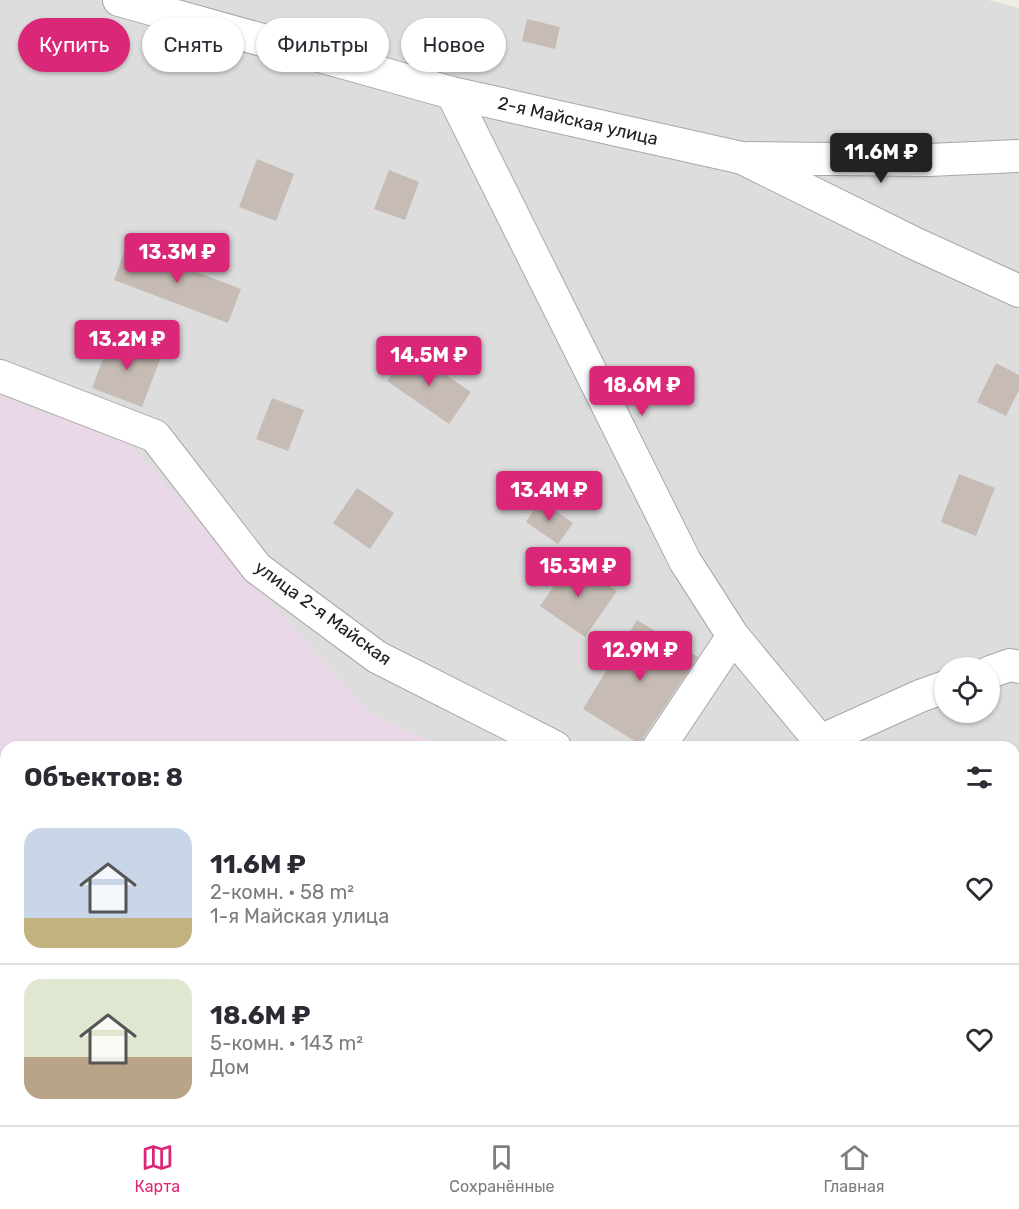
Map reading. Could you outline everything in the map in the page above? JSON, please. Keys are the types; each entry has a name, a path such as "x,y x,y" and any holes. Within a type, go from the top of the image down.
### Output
{"street":[{"name":"2-я Майская улица","path":"119,0 452,93 742,158 916,244 1019,291"},
{"path":"452,93 685,561 733,636 820,741"},
{"path":"742,158 929,160 1019,156"},
{"name":"улица 2-я Майская","path":"0,376 155,436 257,568 377,657 543,741"},
{"path":"663,741 733,636"},
{"path":"1000,668 1010,665 1019,667"},
{"path":"829,741 934,691"}],"shaded area":[{"path":"0,0 988,0 1019,8 1019,741 0,741"},
{"path":"0,396 130,444 370,714 431,741 0,741"}],"building":[{"path":"527,19 560,27 555,49 522,41"},
{"path":"257,159 294,174 276,221 239,207"},
{"path":"389,170 419,182 405,220 374,209"},
{"path":"127,245 241,289 228,323 114,280"},
{"path":"112,335 162,354 142,407 92,388"},
{"path":"408,349 471,392 449,424 387,381"},
{"path":"996,363 1019,375 1019,390 1006,416 977,402"},
{"path":"272,398 304,410 288,451 256,439"},
{"path":"959,474 995,488 976,536 941,522"},
{"path":"357,488 394,513 370,549 333,523"},
{"path":"540,500 573,523 558,544 526,522"},
{"path":"572,560 617,591 585,637 540,606"},
{"path":"637,620 698,657 642,741 635,741 583,709"}]}
